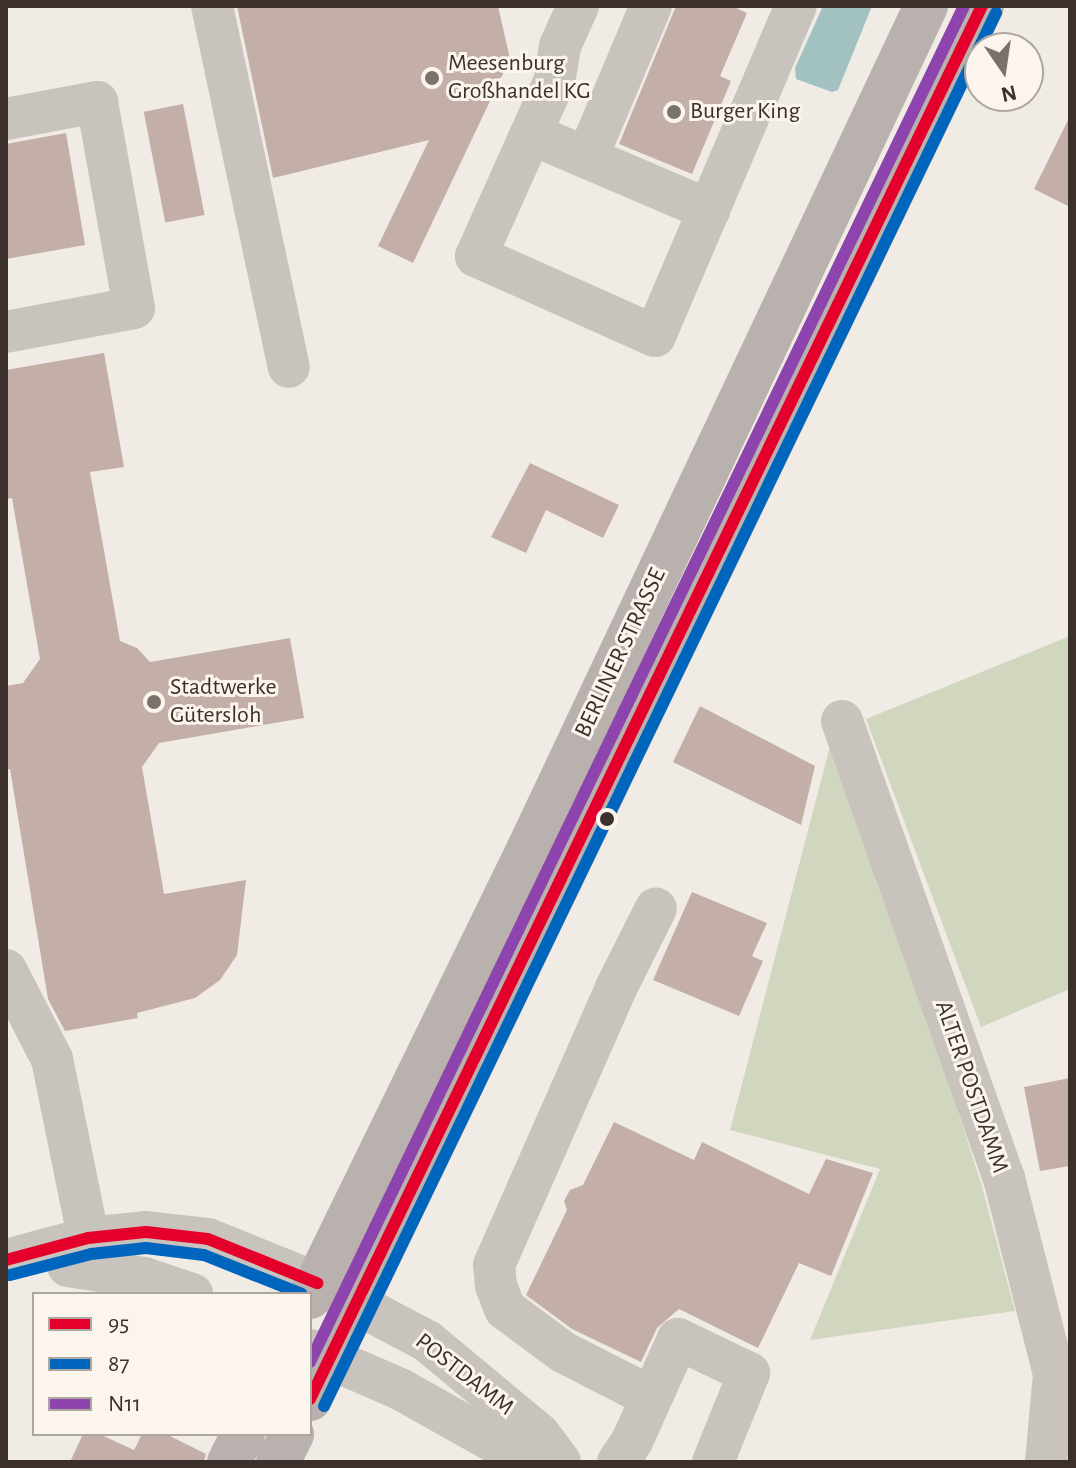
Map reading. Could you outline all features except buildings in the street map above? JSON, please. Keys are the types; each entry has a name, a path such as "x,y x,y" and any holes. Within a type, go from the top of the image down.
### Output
{"main road":[{"name":"BERLINER STRASSE","path":"313,1290 530,846 926,6"},
{"name":"BERLINER STRASSE","path":"312,1390 320,1355 357,1303 982,6"},
{"path":"229,1462 242,1436"},
{"path":"278,1462 291,1436"}],"street":[{"path":"212,6 289,367"},
{"path":"551,6 560,46"},
{"path":"578,6 560,46 554,82 476,256 655,336 796,6"},
{"path":"587,158 651,6"},
{"path":"6,119 97,102 134,308 6,332"},
{"path":"531,134 709,210"},
{"name":"ALTER POSTDAMM","path":"842,721 1004,1178 1058,1345 1046,1462"},
{"path":"651,1397 563,1352 505,1309 496,1286 494,1265 616,988 656,908"},
{"path":"6,970 52,1059 92,1254"},
{"name":"POSTDAMM","path":"92,1254 146,1232 208,1239 313,1290 357,1303 443,1354 539,1434 560,1462"},
{"path":"11,1260 92,1254 144,1278 186,1292"},
{"path":"635,1455 651,1397 678,1339 749,1373 713,1462"},
{"name":"POSTDAMM","path":"320,1355 400,1389 530,1462"}],"green space":[{"path":"1070,636 1070,989 981,1027 866,719"},
{"path":"830,746 936,1044 982,1186 1015,1311 810,1340 880,1169 730,1130"}],"water":[{"path":"823,6 872,6 838,90 832,92 796,79 795,68"}],"transit line":[{"name":"N11","path":"312,1358 964,6"},
{"name":"95","path":"312,1395 982,6"},
{"name":"87","path":"324,1406 996,13"},
{"name":"95","path":"6,1260 88,1238 146,1232 208,1239 317,1283"},
{"name":"87","path":"10,1275 91,1254 146,1248 204,1255 297,1292"}],"place":[{"name":"Meesenburg Großhandel KG","path":"432,78"},
{"name":"Burger King","path":"674,112"},
{"name":"Stadtwerke Gütersloh","path":"154,702"}]}
